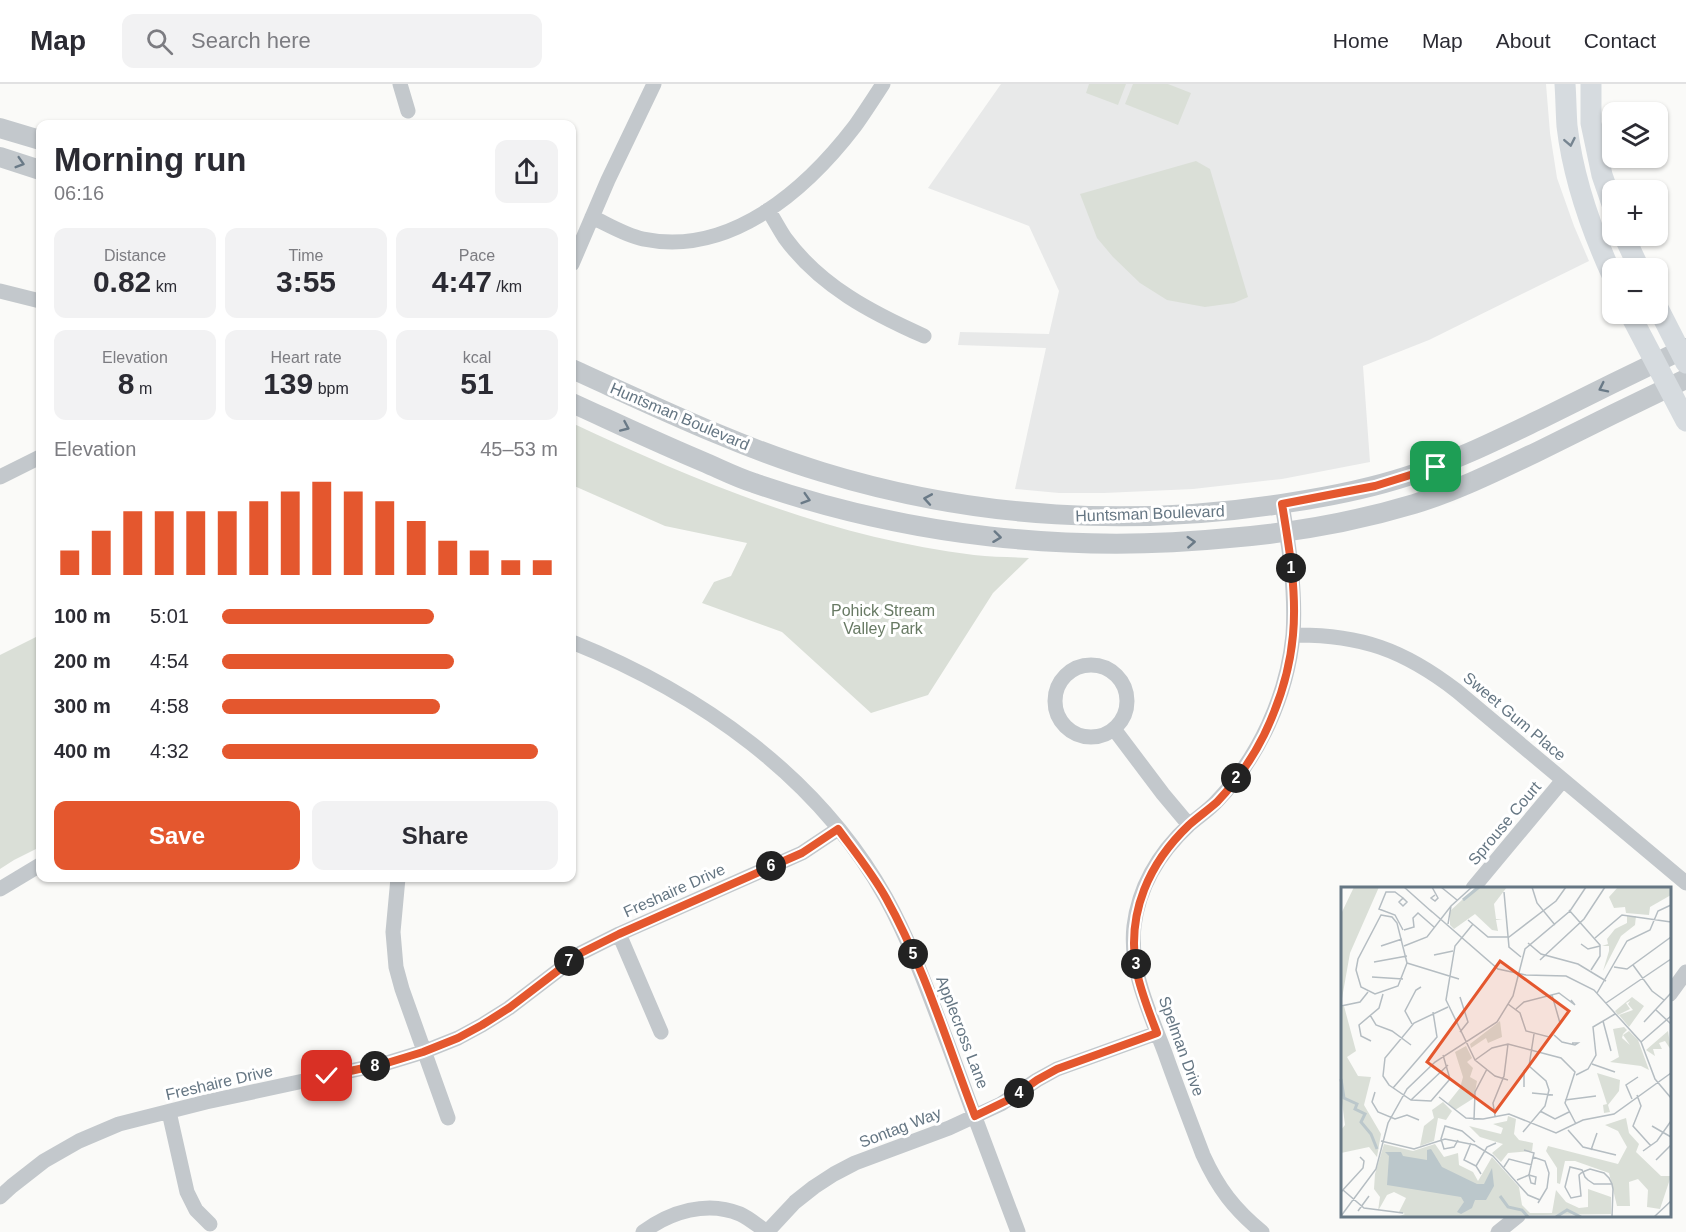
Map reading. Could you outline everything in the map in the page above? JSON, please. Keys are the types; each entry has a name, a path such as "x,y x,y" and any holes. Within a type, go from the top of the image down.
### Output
{"main road":[{"path":"1565,84 1567,126 1577,177 1594,235 1604,258"},
{"path":"1591,84 1591,123 1604,180"},
{"path":"1635,324 1656,363 1677,383 1686,421"},
{"path":"1667,324 1684,354"}],"street":[{"path":"400,84 408,111"},
{"path":"576,255 654,84"},
{"path":"592,218 628,235 644,239 679,241 713,237 737,228 768,210 797,187 855,126 883,84"},
{"path":"0,128 36,139"},
{"path":"0,157 36,169"},
{"path":"768,210 786,238 825,280 866,308 924,336"},
{"path":"0,291 36,300"},
{"name":"Huntsman Boulevard","path":"576,371 745,445 819,471 871,486 922,498 1007,511 1113,517 1197,514 1282,504 1375,486 1436,467 1485,446 1656,363 1684,354"},
{"name":"Huntsman Boulevard","path":"576,405 676,451 753,483 827,506 919,526 1004,538 1112,545 1200,541 1286,532 1415,504 1496,471 1677,383"},
{"path":"0,477 36,459"},
{"name":"Spelman Drive","path":"1262,1232 1233,1205 1213,1177 1203,1155 1146,1002 1137,969 1134,927 1139,901 1156,863 1170,844 1230,787 1248,762 1275,710 1286,672 1293,635 1293,596 1282,504"},
{"name":"Sweet Gum Place","path":"1293,635 1333,636 1370,643 1418,663 1457,691 1686,883"},
{"name":"Applecross Lane","path":"576,644 607,656 665,686 741,735 771,759 803,790 838,829 870,873 903,930 922,974 1018,1232"},
{"path":"1087,664 1107,668 1116,674 1126,691 1128,702 1126,712 1114,729 1095,737 1085,737 1066,728 1060,720 1054,700 1056,689 1068,672 1087,664"},
{"path":"1114,729 1189,825"},
{"name":"Sprouse Court","path":"1474,887 1563,780"},
{"name":"Freshaire Drive","path":"0,1197 44,1161 79,1141 119,1124 387,1063 458,1038 509,1008 571,959 619,934 802,853 838,829"},
{"path":"0,889 36,867"},
{"path":"398,882 393,932 396,967 423,1052 448,1118"},
{"path":"619,934 661,1032"},
{"path":"1671,993 1686,972"},
{"name":"Sontag Way","path":"767,1232 795,1202 834,1174 975,1116 1010,1099 1057,1069 1157,1033"},
{"path":"169,1112 187,1192 196,1210 210,1224"},
{"path":"643,1232 654,1223 671,1215 714,1208 742,1215 767,1232"},
{"path":"1498,1232 1516,1217"}],"shaded area":[{"path":"1001,84 1546,84 1557,178 1589,261 1429,340 1363,366 1370,462 1282,479 1193,489 1059,493 1015,489 1046,348 958,345 960,332 1049,334 1059,291 1029,226 928,188"}],"green space":[{"path":"1089,84 1126,84 1118,105 1086,93"},
{"path":"1133,84 1168,84 1191,93 1178,125 1125,104"},
{"path":"1196,161 1210,169 1248,297 1234,303 1205,307 1167,300 1140,283 1097,238 1080,194"},
{"name":"Pohick Stream Valley Park","path":"576,425 718,487 819,522 921,547 974,555 1029,558 993,593 928,695 871,713 782,632 702,603 714,582 731,576 747,543 665,526 576,487"},
{"path":"36,637 36,849 0,869 0,655"}],"route":[{"path":"327,1076 387,1063 458,1038 509,1008 581,953 802,853 838,829 870,873 903,930 922,974 975,1116 1010,1099 1057,1069 1157,1033 1137,969 1134,927 1139,901 1156,863 1170,844 1230,787 1248,762 1275,710 1286,672 1293,635 1293,596 1282,504 1375,486 1436,467"}]}
